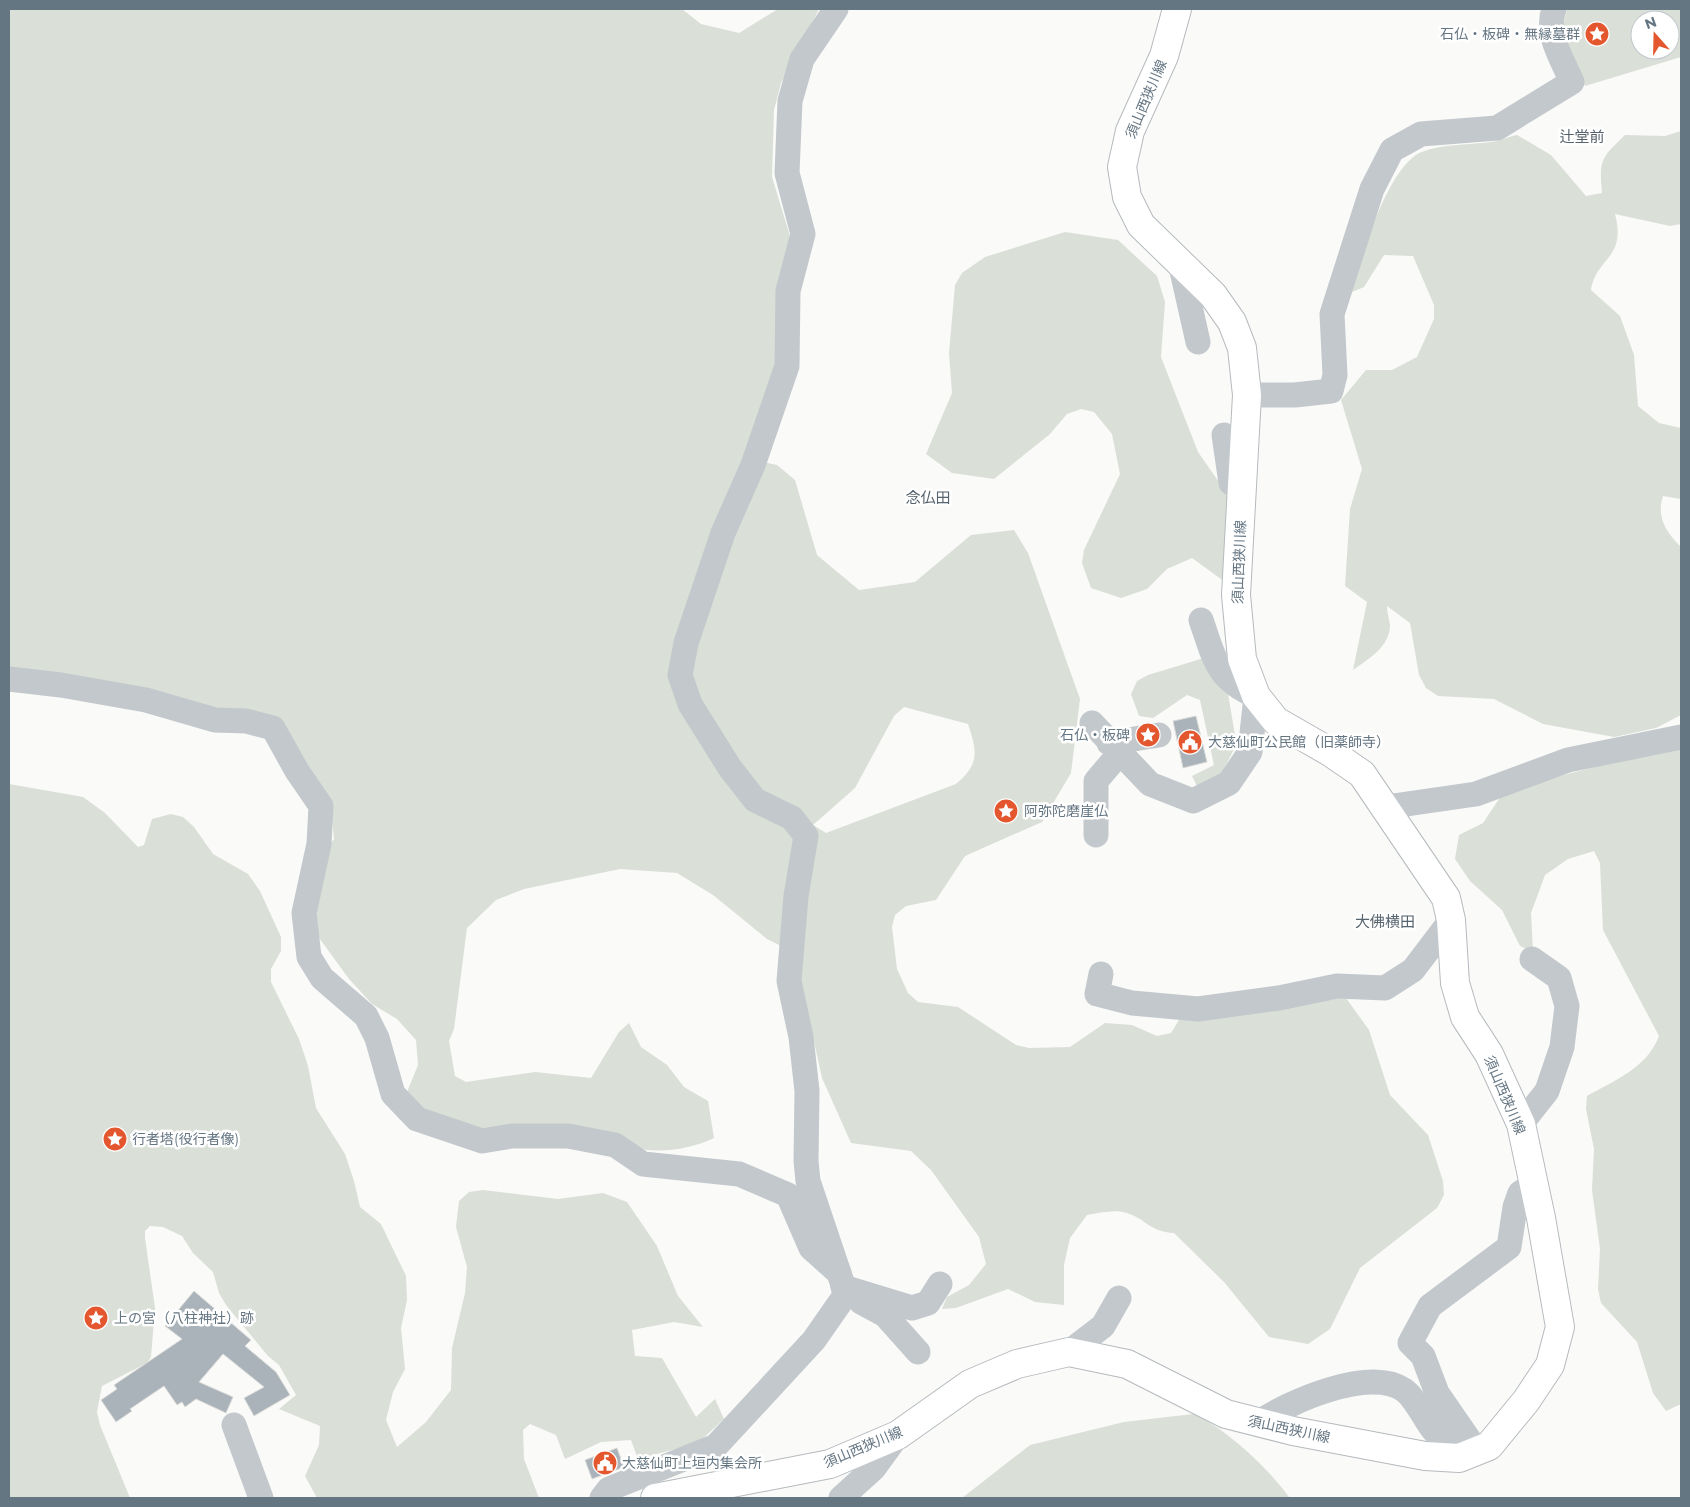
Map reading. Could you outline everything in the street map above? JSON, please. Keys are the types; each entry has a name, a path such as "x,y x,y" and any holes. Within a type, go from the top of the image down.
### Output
{"main road":[{"name":"須山西狭川線","path":"655,1498 830,1464 898,1435 970,1384 1017,1364 1069,1352 1127,1364 1226,1414 1258,1423 1425,1456 1468,1454 1489,1446 1526,1402 1550,1365 1560,1327 1534,1184 1520,1124 1489,1054 1465,1016 1455,984 1451,920 1446,898 1362,774 1330,752 1276,721 1256,696 1242,659 1236,594 1247,394 1242,348 1232,322 1213,295 1141,225 1127,198 1122,167 1130,131 1164,56 1177,9"}],"street":[{"path":"602,1498 610,1489 716,1446 814,1340 843,1285 808,1181 806,1161 808,1136 807,1091 801,1037 789,981 796,896 806,836 792,818 755,800 730,768 690,704 680,675 686,643 724,533 753,466 787,366 788,291 803,234 787,173 790,101 802,59 836,9"},
{"path":"1247,394 1295,395 1331,391 1335,375 1332,314 1372,189 1392,150 1420,134 1497,128 1572,82 1552,38 1551,16 1554,9"},
{"path":"1180,262 1198,342"},
{"path":"1224,435 1232,482 1242,490"},
{"path":"1092,724 1150,784 1193,801 1230,782 1250,752 1256,696 1235,687 1216,663 1201,620"},
{"path":"9,679 61,685 146,700 215,720 246,721 273,728 297,771 321,806 319,844 304,913 309,957 322,978 366,1016 376,1038 393,1094 417,1119 482,1141 512,1136 568,1136 616,1145 643,1164 739,1174 788,1195 811,1248 843,1285 885,1314 918,1352"},
{"path":"1096,834 1096,781 1114,748 1159,735"},
{"path":"1386,807 1476,794 1568,760 1681,737"},
{"path":"1101,974 1097,994 1132,1003 1198,1009 1279,998 1337,986 1385,988 1413,970 1451,920"},
{"path":"1520,1124 1547,1091 1562,1048 1567,1006 1559,978 1532,960"},
{"path":"1468,1454 1437,1393 1423,1356 1410,1343 1430,1306 1509,1247 1520,1193 1534,1184"},
{"path":"843,1285 912,1308 928,1304 940,1284"},
{"path":"1069,1352 1103,1326 1119,1298"},
{"path":"1258,1423 1280,1408 1339,1386 1389,1383 1405,1391 1432,1428 1468,1454"},
{"path":"234,1425 261,1498"},
{"path":"841,1498 874,1468 898,1435"}],"shaded area":[{"path":"9,9 682,9 701,24 739,33 778,9 819,9 781,83 774,110 772,177 790,236 763,462 777,465 795,480 817,555 859,590 915,582 971,535 1014,530 1028,553 1080,699 1071,773 1042,822 965,856 936,900 906,906 895,915 892,927 897,969 908,993 918,1002 958,1007 1016,1045 1029,1048 1070,1047 1105,1023 1132,1025 1157,1036 1171,1033 1179,1020 1238,1009 1346,998 1369,1030 1390,1095 1428,1135 1443,1181 1444,1195 1437,1208 1360,1268 1330,1329 1308,1344 1269,1337 1224,1282 1174,1233 1159,1230 1127,1213 1117,1211 1087,1215 1070,1238 1064,1265 1064,1305 1035,1302 1008,1289 956,1308 942,1309 947,1297 969,1285 986,1264 979,1237 931,1170 911,1151 851,1143 822,1078 795,953 767,939 713,895 677,873 620,869 524,889 496,900 467,928 454,1029 449,1041 455,1076 466,1082 535,1072 591,1078 619,1032 629,1023 641,1047 667,1065 684,1087 708,1101 714,1138 681,1148 647,1150 501,1132 424,1119 403,1102 418,1065 416,1040 397,1019 372,1004 349,979 317,935 314,866 334,839 330,799 257,715 9,674","holes":["904,707 968,724 973,742 973,763 964,777 956,784 826,833 813,825 855,788 894,716"]},
{"path":"1567,9 1681,9 1681,57 1680,10 1630,10 1630,60 1671,60 1585,86 1562,33"},
{"path":"1681,131 1681,224 1670,226 1615,214 1618,229 1617,240 1614,249 1594,279 1591,290 1620,316 1634,355 1638,406 1659,423 1681,428 1681,499 1663,496 1661,511 1667,530 1681,547 1681,715 1656,728 1614,737 1543,724 1494,699 1438,696 1426,688 1419,675 1410,623 1387,606 1390,625 1386,640 1377,652 1353,670 1367,602 1345,586 1350,509 1362,469 1341,400 1366,370 1392,370 1417,357 1434,319 1434,305 1413,256 1384,255 1364,287 1352,292 1368,239 1384,198 1394,180 1405,165 1423,151 1494,141 1517,135 1551,155 1586,196 1602,193 1601,173 1603,160 1625,135 1665,136"},
{"path":"1065,232 1118,240 1157,276 1165,302 1161,357 1198,452 1228,495 1225,582 1192,558 1167,569 1147,589 1121,598 1091,588 1082,563 1084,550 1120,474 1112,434 1094,412 1081,409 1067,414 1050,434 994,479 952,473 926,454 952,393 949,353 955,285 962,273 985,257"},
{"path":"1214,655 1223,664 1235,735 1234,749 1222,773 1198,788 1192,776 1214,765 1200,700 1187,695 1153,718 1139,716 1131,694 1137,681 1148,675"},
{"path":"1681,745 1681,1404 1666,1411 1653,1393 1637,1342 1601,1303 1598,1289 1600,1249 1592,1190 1594,1149 1586,1109 1587,1096 1638,1065 1647,1057 1659,1036 1603,930 1600,863 1594,851 1568,859 1545,875 1531,913 1533,952 1520,946 1502,910 1470,881 1455,859 1459,835 1483,823 1505,790"},
{"path":"9,784 83,797 105,813 138,847 144,845 152,819 171,814 183,817 194,827 213,854 248,874 260,891 281,937 281,951 271,969 271,982 299,1039 308,1066 316,1108 345,1154 360,1207 381,1224 406,1276 407,1300 401,1328 405,1369 393,1392 386,1420 397,1447 426,1422 451,1390 452,1348 465,1293 467,1267 456,1227 459,1201 469,1192 483,1190 558,1199 603,1193 627,1202 657,1246 678,1296 703,1327 674,1322 632,1330 635,1356 662,1358 696,1417 715,1399 724,1419 698,1443 638,1459 631,1440 601,1442 565,1459 556,1435 530,1424 523,1430 524,1459 539,1498 317,1498 305,1476 319,1445 320,1426 279,1409 296,1395 279,1365 268,1356 226,1305 219,1293 213,1272 193,1253 182,1236 163,1227 150,1226 145,1231 145,1238 155,1308 151,1357 147,1363 102,1386 97,1412 100,1425 130,1498 9,1498"},
{"path":"1193,1414 1233,1439 1270,1474 1289,1497 1296,1498 962,1498 1030,1445 1124,1422"}],"building":[{"name":"大慈仙町公民館（旧薬師寺）","path":"1196,716 1207,762 1183,768 1173,721"},
{"path":"194,1291 251,1340 245,1346 276,1372 290,1395 254,1416 244,1398 264,1387 223,1354 199,1382 233,1397 226,1413 196,1399 185,1407 182,1402 177,1405 164,1386 130,1409 132,1411 116,1422 101,1400 117,1389 114,1385 182,1339 165,1326"},
{"name":"大慈仙町上垣内集会所","path":"617,1448 624,1467 592,1479 585,1460"}],"place":[{"name":"石仏・板碑・無縁墓群","path":"1597,34"},
{"name":"石仏・板碑","path":"1148,735"},
{"name":"大慈仙町公民館（旧薬師寺）","path":"1190,742"},
{"name":"阿弥陀磨崖仏","path":"1006,811"},
{"name":"行者塔(役行者像)","path":"115,1139"},
{"name":"上の宮（八柱神社）跡","path":"96,1318"},
{"name":"大慈仙町上垣内集会所","path":"605,1463"}],"district":[{"name":"辻堂前","path":"1582,136"},
{"name":"念仏田","path":"928,497"},
{"name":"大佛横田","path":"1385,921"}]}
